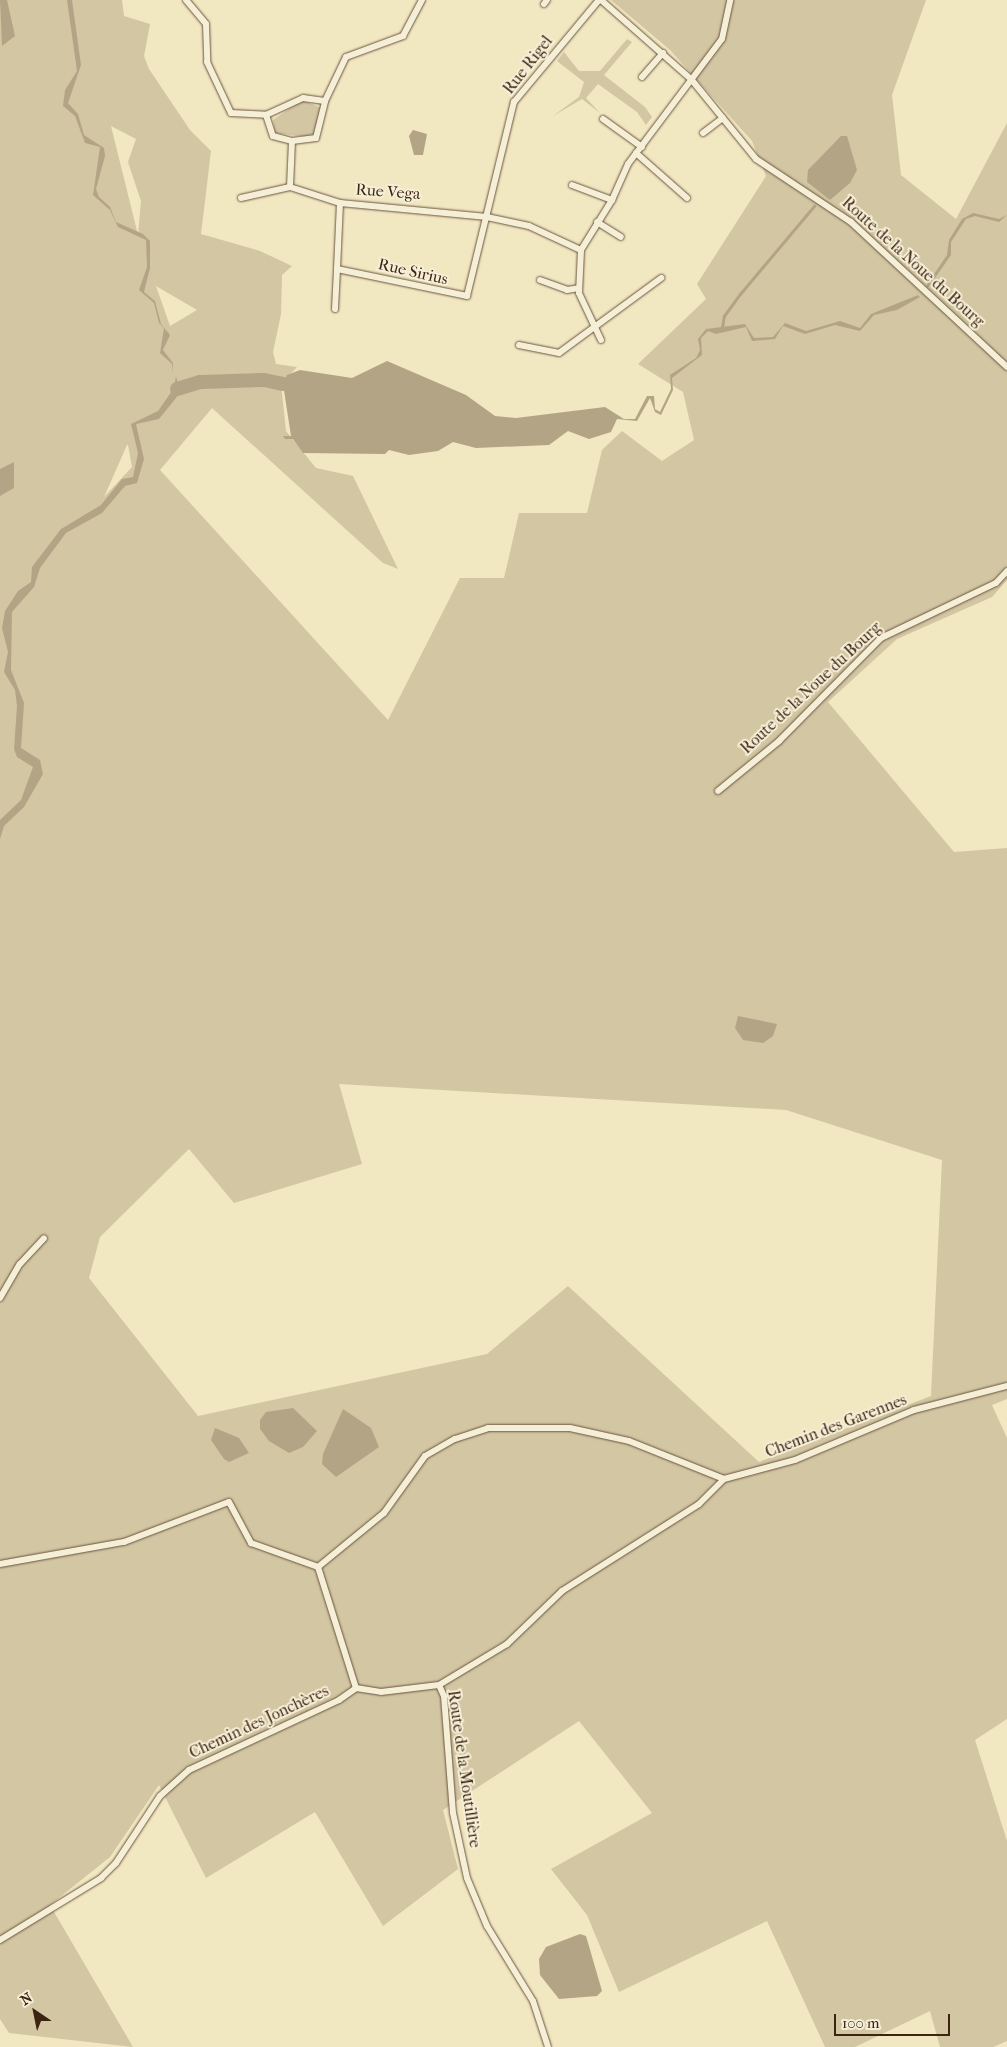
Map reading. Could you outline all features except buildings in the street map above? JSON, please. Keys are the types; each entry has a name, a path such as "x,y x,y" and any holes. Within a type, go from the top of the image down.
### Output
{"street":[{"path":"186,0 206,24 206,56 228,110 234,114 266,115 303,98 325,101"},
{"path":"266,115 273,136 292,141 319,136 325,101 346,57 403,36 422,0"},
{"name":"Route de la Noue du Bourg","path":"600,0 663,53 690,79 756,159 851,222 1007,367"},
{"name":"Rue Rigel","path":"487,216 514,102 600,0"},
{"path":"601,340 594,329 579,288 582,250 612,200 636,153 722,39 730,0"},
{"path":"642,77 663,53"},
{"path":"703,133 723,118"},
{"path":"603,119 642,147"},
{"path":"241,198 290,187 292,141"},
{"path":"636,153 687,198"},
{"path":"572,185 612,200"},
{"name":"Rue Vega","path":"290,187 340,203 487,216 536,228 582,250"},
{"path":"335,308 340,203"},
{"name":"Rue Sirius","path":"337,269 467,296 487,216"},
{"path":"598,222 621,237"},
{"path":"519,345 559,353 662,278"},
{"path":"540,280 567,290 579,288"},
{"name":"Route de la Noue du Bourg","path":"718,791 778,741 881,638 996,583 1007,571"},
{"path":"0,1298 20,1264 44,1238"},
{"name":"Chemin des Garennes","path":"724,1478 795,1460 914,1410 1007,1386"},
{"path":"318,1567 384,1512 425,1456 488,1428 570,1428 629,1441 724,1478 699,1504 562,1591 507,1644 439,1685"},
{"path":"0,1564 124,1542 229,1502 251,1543 318,1567"},
{"path":"318,1567 356,1688"},
{"name":"Route de la Moutillière","path":"356,1688 382,1692 439,1685 444,1696 453,1813 467,1878 487,1926 533,2001 548,2047"},
{"name":"Chemin des Jonchères","path":"0,1940 101,1878 116,1863 160,1796 189,1770 339,1700 356,1688"}],"shaded area":[{"path":"0,0 122,0 124,16 150,24 144,56 149,69 190,130 211,151 201,234 260,251 292,266 282,275 281,314 273,352 276,364 297,367 281,384 286,431 316,468 353,476 398,569 383,563 212,408 160,470 388,720 460,578 504,578 519,513 587,513 602,450 622,431 662,461 694,440 683,392 638,364 706,299 697,284 766,176 752,141 670,50 611,0 926,0 892,95 901,175 956,219 1007,123 1007,580 992,597 897,639 828,702 954,852 1007,848 1007,1399 992,1405 1007,1438 1007,1719 975,1740 1007,1841 1007,2041 993,2047 940,2047 930,2011 855,2047 825,2047 767,1921 619,1992 587,1915 551,1869 652,1813 579,1721 443,1810 458,1869 383,1926 315,1812 206,1878 159,1785 110,1857 50,1905 133,2047 9,2033 0,2019","holes":["111,126 136,139 128,162 141,201 138,235","156,286 197,310 170,326","127,445 132,467 104,497","339,1084 786,1110 942,1160 931,1396 759,1462 568,1286 487,1354 198,1416 89,1278 100,1237 189,1149 234,1203 362,1164"]},
{"path":"0,0 7,0 15,36 2,46"},
{"path":"67,0 72,0 81,65 68,103 78,114 84,135 104,148 105,156 96,189 99,197 110,207 116,222 143,234 150,241 150,268 144,292 155,301 161,324 170,335 163,350 173,363 172,374 172,364 160,353 164,328 159,323 154,303 139,290 147,267 146,240 118,227 110,210 93,195 100,147 85,143 75,116 63,106 65,90 77,71"},
{"path":"627,39 632,42 604,75 645,107 652,117 646,125 637,112 598,84 586,98 600,113 582,99 553,116 579,97 584,82 557,61 564,52 579,71 600,71"},
{"path":"302,100 321,108 315,133 306,137 275,133 273,120"},
{"path":"413,130 427,134 423,155 414,155 409,136"},
{"path":"841,136 847,136 857,170 850,183 830,200 807,182 808,170"},
{"path":"973,213 999,219 1007,215 999,222 975,216 966,219 951,242 951,255 928,288 926,286 947,255 949,240 962,219"},
{"path":"918,295 920,297 897,310 874,315 860,331 835,325 805,334 783,326 775,339 752,341 746,327 716,334 708,331 701,338 702,355 672,378 673,390 661,415 655,412 650,398 637,421 617,419 611,432 589,439 568,431 549,445 476,448 453,442 438,451 409,455 389,450 385,454 303,453 293,439 285,439 283,436 291,436 283,384 287,375 300,370 352,378 387,361 466,395 495,416 516,418 605,407 624,419 635,419 647,396 654,396 655,409 660,412 671,389 670,375 696,358 700,350 698,339 706,329 745,324 754,338 773,337 785,323 806,331 840,321 860,328 871,314"},
{"path":"176,376 180,393 159,419 136,424 144,459 137,483 125,486 102,513 66,533 40,568 34,587 12,612 11,670 24,703 21,748 40,760 43,774 24,807 4,826 0,839 0,820 21,800 33,767 17,757 14,749 17,706 15,690 4,672 8,652 2,628 5,611 18,591 31,582 32,567 61,529 101,505 122,479 133,477 138,453 131,424 158,411 174,388"},
{"path":"14,462 14,488 0,496 0,469"},
{"path":"738,1016 777,1024 773,1036 763,1043 743,1040 735,1028"},
{"path":"293,1408 317,1431 303,1447 289,1453 269,1441 260,1429 260,1420 266,1412"},
{"path":"343,1409 371,1428 379,1447 336,1477 322,1464 323,1454"},
{"path":"215,1428 239,1438 249,1453 229,1462 224,1459 211,1440"},
{"path":"580,1934 586,1936 602,1991 597,1996 559,1999 540,1975 539,1959 546,1947"}],"waterway":[{"path":"722,328 724,316 740,294 814,206"},
{"path":"177,389 200,382 264,380 283,384"}]}
